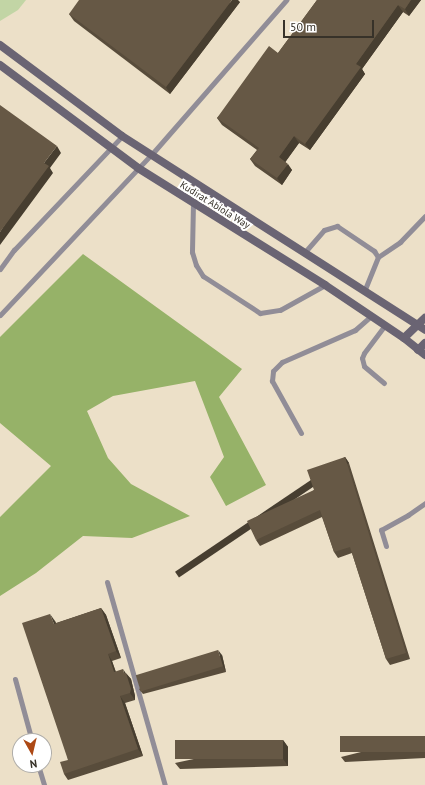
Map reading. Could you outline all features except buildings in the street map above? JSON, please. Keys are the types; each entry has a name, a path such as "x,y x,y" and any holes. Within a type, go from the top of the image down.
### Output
{"main road":[{"name":"Kudirat Abiola Way","path":"0,45 122,136 418,324 425,330"},
{"name":"Kudirat Abiola Way","path":"0,65 138,168 325,285 404,338 422,352"},
{"path":"404,338 425,318"},
{"path":"422,352 425,343"}],"lane":[{"path":"0,315 151,155 286,0"},
{"path":"0,269 14,250 122,136"},
{"path":"193,203 192,252 196,265 203,276 260,313 280,310 325,285"},
{"path":"364,291 378,257 400,242 424,219"},
{"path":"304,253 324,230 337,226 374,251 378,257"},
{"path":"301,433 272,381 273,371 282,362 355,330 371,316"},
{"path":"384,383 364,366 362,358 364,353 385,325"},
{"path":"386,546 380,530 408,515 425,503"},
{"path":"107,582 166,785"},
{"path":"15,679 30,733"},
{"path":"40,773 44,785"}],"green space":[{"path":"0,0 26,0 18,10 0,21"},
{"path":"83,254 242,369 219,397 266,485 226,506 210,477 224,457 195,381 113,396 87,411 108,458 131,484 190,516 132,538 83,536 36,573 0,596 0,517 51,466 0,423 0,337"}]}
